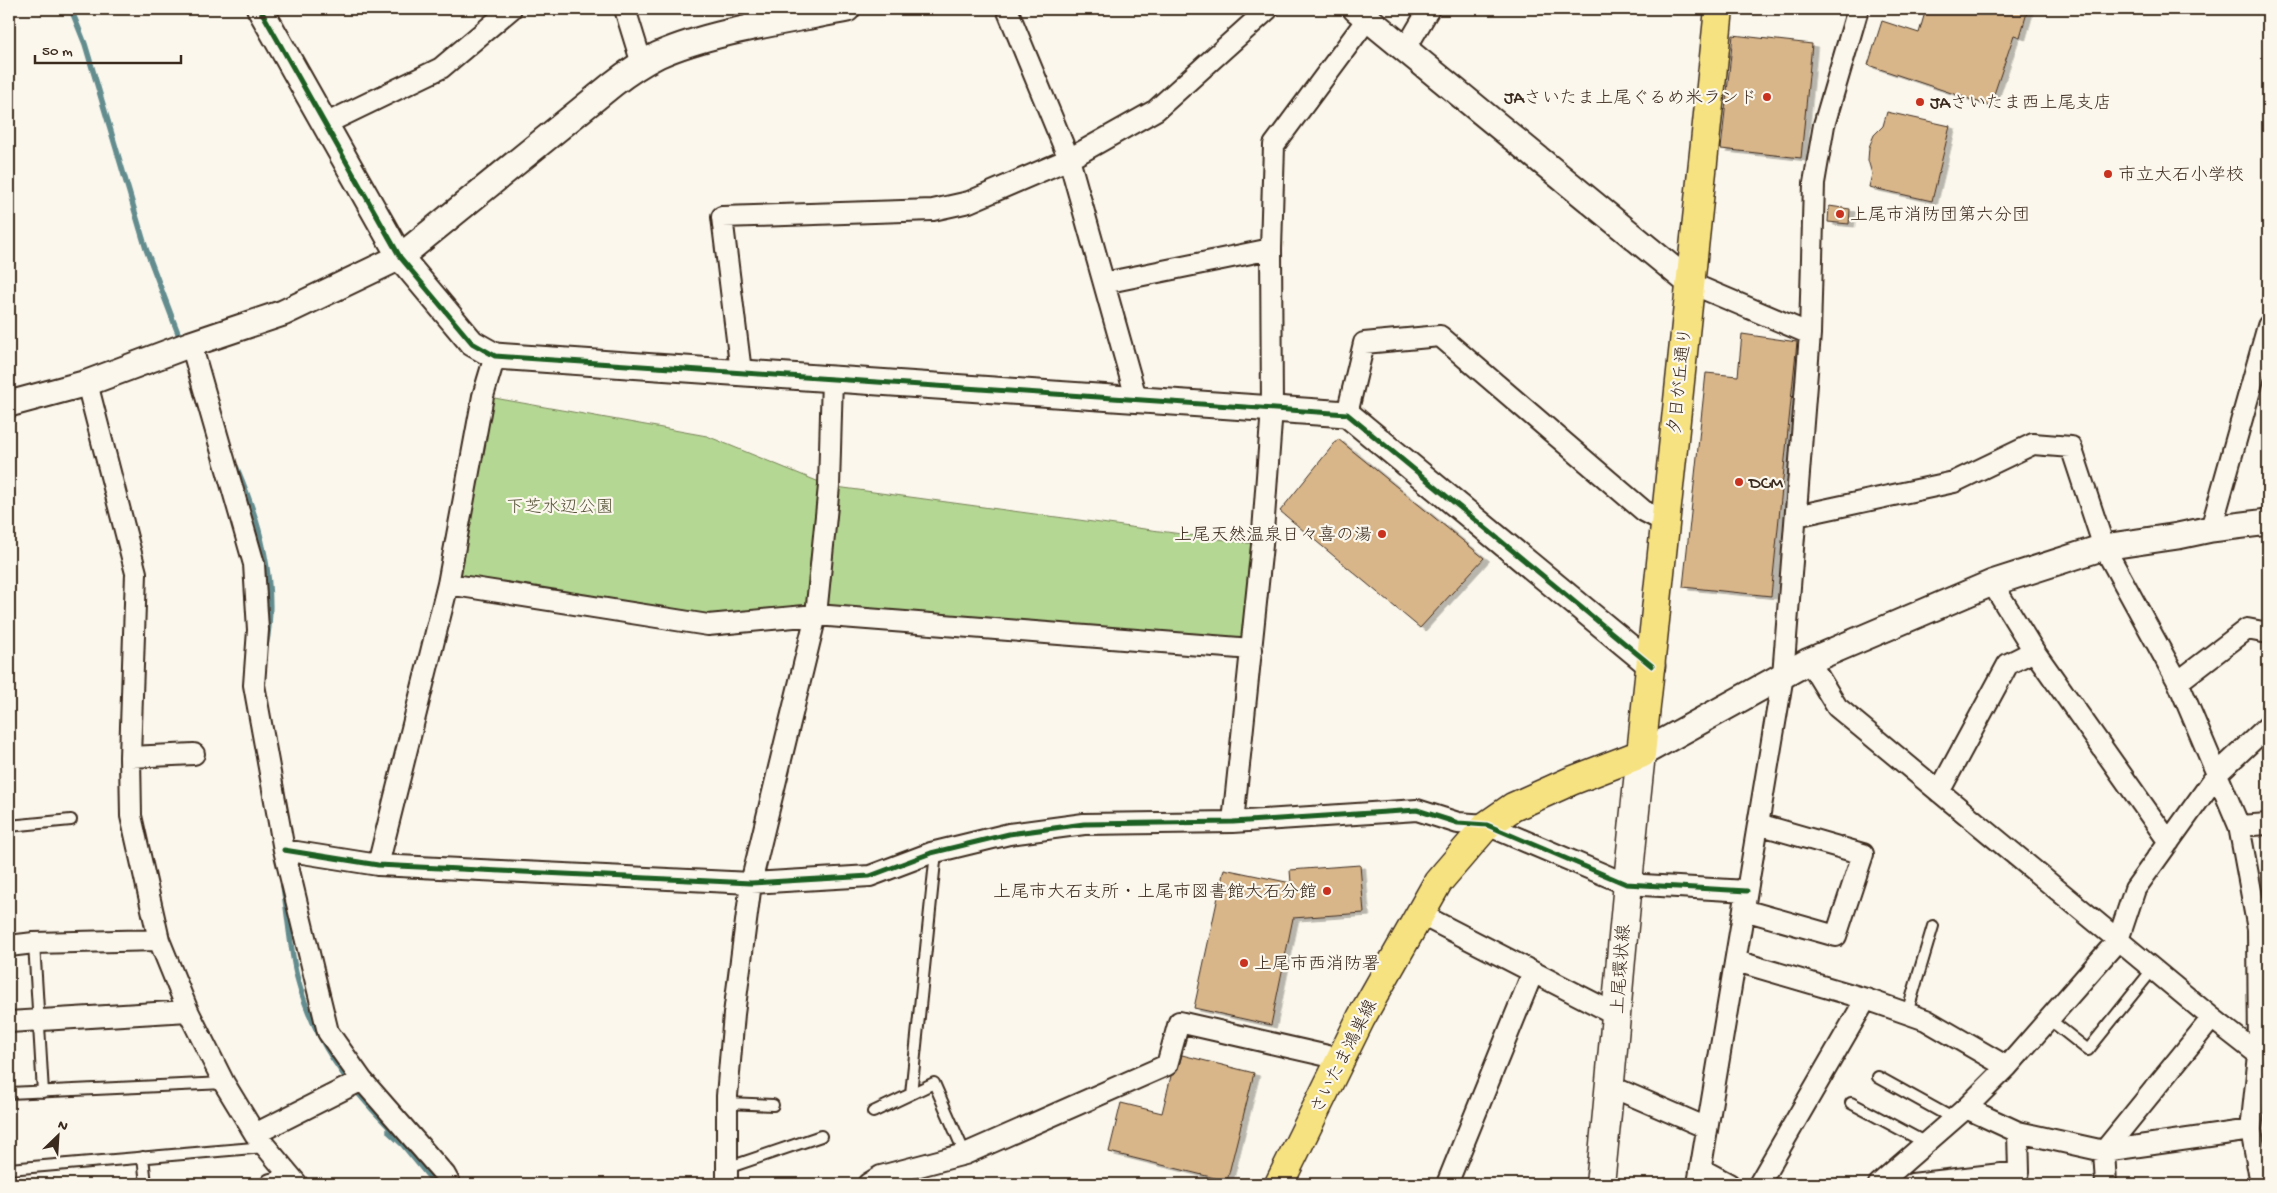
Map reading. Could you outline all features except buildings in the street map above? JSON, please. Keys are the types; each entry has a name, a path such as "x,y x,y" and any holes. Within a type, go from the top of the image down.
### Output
{"main road":[{"name":"夕日が丘通り","path":"1641,754 1652,666 1665,522 1719,9"},
{"name":"さいたま鴻巣線","path":"1282,1183 1341,1059 1418,913 1438,882 1487,825 1513,807 1571,781 1641,754"},
{"name":"上尾環状線","path":"1600,1184 1617,1015 1626,884 1641,754"}],"street":[{"path":"260,9 400,257 472,343 495,356 1348,414 1652,666"},
{"path":"325,124 441,68 511,9"},
{"path":"625,9 642,64"},
{"path":"9,404 87,383 191,344 283,313 400,257 613,84 642,64 756,18 847,9"},
{"path":"1007,9 1069,159 1137,401"},
{"path":"741,372 722,217 933,210 968,202 1069,159 1156,110 1268,9"},
{"path":"1406,48 1429,9"},
{"path":"1729,1184 1699,1177 1783,674 1810,334 1814,183 1824,125 1858,9"},
{"path":"1233,822 1262,545 1272,408 1271,248 1274,145 1362,13 1690,283 1810,334"},
{"path":"1104,283 1271,248"},
{"path":"2211,529 2260,386 2268,326"},
{"path":"1348,414 1364,343 1440,336 1644,511 1665,522"},
{"path":"191,344 254,564 258,630 254,685 284,850 328,1032 362,1080 445,1175 450,1184"},
{"path":"378,865 448,584 483,396 495,356"},
{"path":"727,1176 727,1102 734,1014 751,883 816,615 829,486 832,378"},
{"path":"87,383 136,573 130,757 131,816 159,940 188,1011 224,1083 260,1141 294,1182"},
{"path":"1796,516 1954,482 2033,444 2071,447 2104,547 2178,682 2239,826 2263,929 2264,1058 2251,1130 2261,1184"},
{"path":"1641,754 1809,661 1992,584 2104,547 2211,529 2268,522"},
{"path":"448,584 708,625 816,615 1252,649"},
{"path":"1992,584 2034,651 2169,842"},
{"path":"2178,682 2247,629 2268,633"},
{"path":"1939,792 2008,664 2034,651"},
{"path":"1809,661 1836,707 2212,1018 2264,1058"},
{"path":"1879,1184 1960,1114 2006,1067 2118,940 2135,889 2218,773 2268,726"},
{"path":"130,757 194,754"},
{"path":"284,850 378,865 751,883 870,876 936,852 1009,834 1084,824 1233,822 1417,810 1458,823 1487,825 1626,884 1746,901 1836,936 1863,854 1758,824"},
{"path":"2239,826 2268,824"},
{"path":"1418,913 1617,1015"},
{"path":"9,946 34,943 159,940"},
{"path":"1736,961 1866,999 1926,1020 2006,1067"},
{"path":"1446,1184 1533,972"},
{"path":"1759,1184 1866,999"},
{"path":"9,1022 188,1011"},
{"path":"2106,1184 2104,1151 2212,1018"},
{"path":"868,1184 881,1176 965,1154 1167,1065 1179,1022 1341,1059"},
{"path":"260,1141 362,1080"},
{"path":"1610,1086 1708,1128"},
{"path":"1960,1114 2018,1132 2104,1151 2251,1130"},
{"path":"1912,1184 2019,1172 2018,1132"},
{"path":"271,1184 294,1182"}],"lane":[{"path":"9,826 71,820"},
{"path":"911,1094 936,852"},
{"path":"1907,1013 1933,926"},
{"path":"34,943 43,1092"},
{"path":"2049,1019 2088,1050 2153,969"},
{"path":"1878,1077 1960,1114"},
{"path":"9,1093 224,1083"},
{"path":"873,1112 934,1083 965,1154"},
{"path":"727,1102 773,1105"},
{"path":"1851,1103 1926,1143"},
{"path":"727,1176 822,1136"},
{"path":"9,1169 144,1157 260,1141"},
{"path":"144,1157 146,1184"}],"green space":[{"name":"下芝水辺公園","path":"483,396 707,436 829,486 1262,545 1252,649 816,615 708,625 448,584"}],"waterway":[{"path":"71,9 85,44 146,249 181,341"},
{"path":"236,466 259,531 268,577 270,600 266,646"},
{"path":"283,886 297,977 312,1020 322,1040 332,1058 358,1094 389,1127 389,1132 403,1145 435,1184"}],"cycle path":[{"path":"260,9 400,257 472,343 495,356 1347,414 1652,666"},
{"path":"284,850 378,865 751,883 870,876 931,853 1009,834 1084,824 1233,822 1417,810 1458,823 1487,825 1626,884 1747,891"}],"place":[{"name":"JAさいたま上尾ぐるめ米ランド","path":"1767,97"},
{"name":"JAさいたま西上尾支店","path":"1920,102"},
{"name":"市立大石小学校","path":"2108,174"},
{"name":"上尾市消防団第六分団","path":"1840,214"},
{"name":"DCM","path":"1739,482"},
{"name":"上尾天然温泉日々喜の湯","path":"1382,534"},
{"name":"上尾市大石支所・上尾市図書館大石分館","path":"1327,891"},
{"name":"上尾市西消防署","path":"1244,963"}]}
